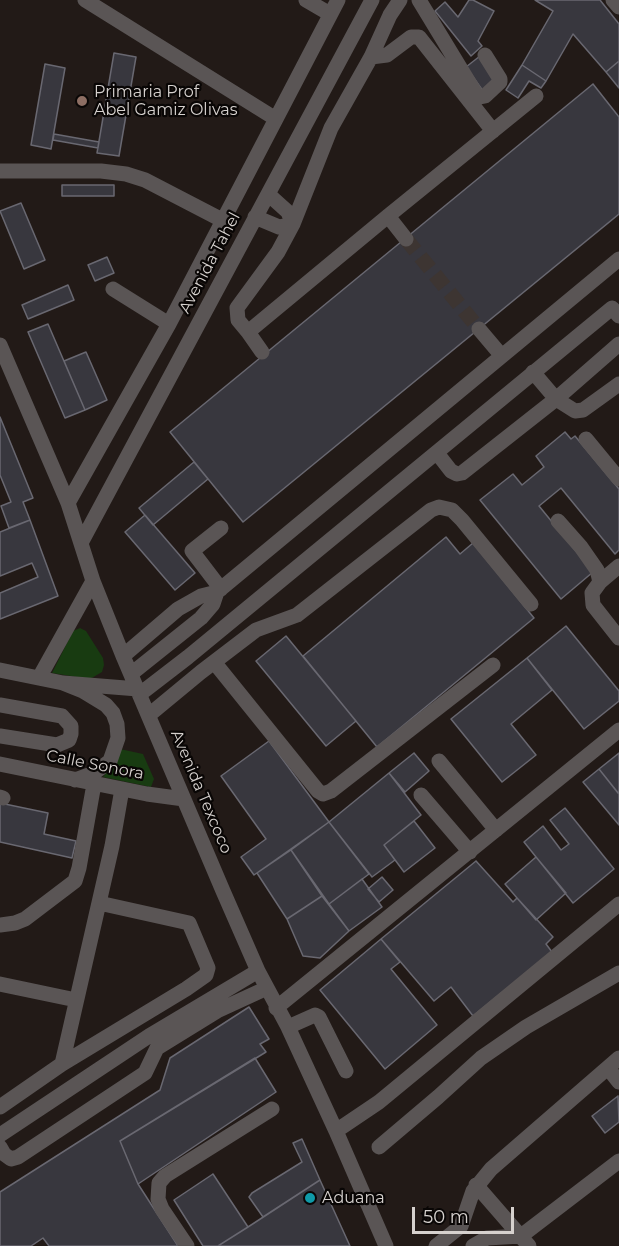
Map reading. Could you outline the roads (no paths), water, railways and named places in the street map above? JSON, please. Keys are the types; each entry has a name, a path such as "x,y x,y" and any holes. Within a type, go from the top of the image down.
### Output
{"street":[{"path":"85,0 276,118"},
{"path":"306,0 330,14"},
{"name":"Avenida Tahel","path":"68,503 169,324 338,0"},
{"name":"Avenida Tahel","path":"81,543 372,0"},
{"path":"262,352 238,320 237,308 278,252 293,224 331,128 400,0"},
{"path":"419,0 480,97 485,96 500,82 485,55"},
{"path":"613,0 619,7"},
{"path":"371,57 387,55 411,36 419,37 493,131"},
{"path":"248,332 536,96"},
{"path":"0,171 100,171 126,174 145,180 224,221"},
{"path":"268,194 288,212 293,224"},
{"path":"388,216 406,239"},
{"path":"255,218 279,227 293,224"},
{"path":"123,656 178,609 201,596 219,591 619,259"},
{"path":"113,289 169,324"},
{"path":"0,670 63,683 139,691 188,657 533,372 617,309"},
{"path":"479,329 501,355"},
{"path":"437,453 451,471 457,474 462,473 556,399 619,344"},
{"name":"Avenida Texcoco","path":"0,345 68,503 93,581 184,799 258,971 288,1027 386,1246"},
{"path":"533,372 556,399 575,411 584,410 619,384"},
{"path":"586,439 619,479"},
{"path":"149,715 256,630 297,615 431,510 439,507 452,510 462,520 531,604"},
{"path":"558,521 597,570 600,582"},
{"path":"219,591 192,551 221,528"},
{"path":"619,566 600,582 592,594 592,605 619,638"},
{"path":"39,678 93,581"},
{"path":"131,674 201,618 213,604 219,591"},
{"path":"214,662 318,791 323,794 332,791 493,665"},
{"path":"63,683 106,705 117,724 118,738 110,761 94,773 75,780"},
{"path":"0,705 62,716 71,726 71,734 69,740 57,745 0,736"},
{"path":"276,1008 619,730"},
{"path":"439,761 496,830"},
{"name":"Calle Sonora","path":"0,764 94,784 184,799"},
{"path":"0,925 25,919 75,881 94,784"},
{"path":"62,1064 99,903 122,789"},
{"path":"421,795 470,852"},
{"path":"0,1107 62,1064 206,975 208,968 189,923 99,903"},
{"path":"336,1131 379,1102 619,904"},
{"path":"0,1135 214,1005 258,971"},
{"path":"379,1147 481,1058 526,1027 619,973"},
{"path":"0,984 76,1000"},
{"path":"214,1005 267,988"},
{"path":"288,1027 315,1015 319,1017 346,1071"},
{"path":"0,1147 11,1159 18,1157 145,1073 153,1042"},
{"path":"436,1246 461,1226 476,1185 491,1169 613,1063 619,1082"},
{"path":"187,1246 162,1209 158,1199 159,1183 165,1176 272,1109"},
{"path":"473,1246 487,1238 525,1241 619,1161"},
{"path":"476,1185 525,1241"}],"tunnel":[{"path":"406,239 479,329"}],"place":[{"name":"Primaria Prof Abel Gamiz Olivas","path":"82,101"},
{"name":"Aduana","path":"310,1198"}]}
